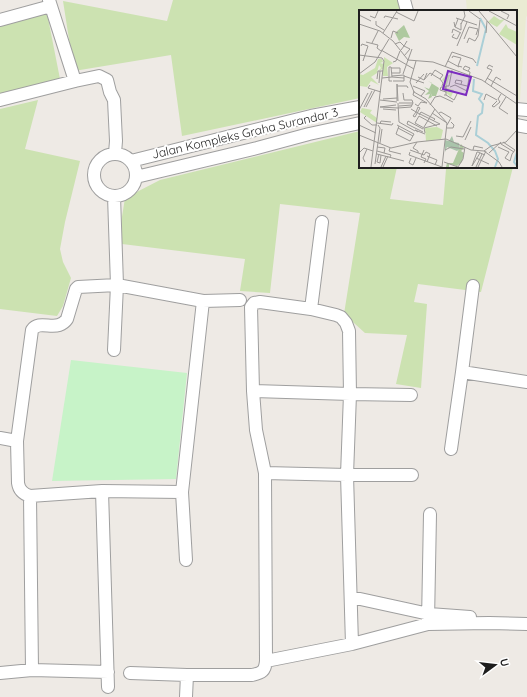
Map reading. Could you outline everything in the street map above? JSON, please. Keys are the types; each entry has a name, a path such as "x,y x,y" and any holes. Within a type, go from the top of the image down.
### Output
{"street":[{"path":"404,0 407,10"},
{"path":"0,20 50,3 75,81"},
{"path":"0,100 99,76 107,80 114,100 116,141 115,153 112,154"},
{"name":"Jalan Kompleks Graha Surandar 3","path":"131,161 304,118 359,107"},
{"path":"517,108 527,110"},
{"name":"Jalan Kompleks Graha Surandar 3","path":"136,177 258,148 309,134 359,123"},
{"path":"517,125 527,127"},
{"path":"112,154 123,155 131,161 135,168 136,177 131,189 120,196 108,195 98,189 93,178 97,162 106,155 112,154"},
{"path":"114,196 117,285 114,350"},
{"path":"311,309 322,222"},
{"path":"182,492 102,491 30,496 24,494 19,487 18,441 33,328 38,325 59,325 66,321 76,289 78,287 117,285 203,301 240,300"},
{"path":"451,449 473,286"},
{"path":"186,560 182,492 203,301"},
{"path":"130,673 187,675 256,674 264,670 266,661 265,473 256,430 253,391 251,307 254,303 260,302 336,314 346,323 350,331 350,394 347,475 352,644"},
{"path":"462,372 527,382"},
{"path":"253,391 411,395"},
{"path":"0,438 18,441"},
{"path":"265,473 412,475"},
{"path":"102,491 108,687"},
{"path":"30,496 32,670"},
{"path":"428,619 430,514"},
{"path":"351,597 428,619 527,624"},
{"path":"266,661 352,644 428,619"},
{"path":"0,673 32,670 108,672"},
{"path":"186,697 187,675"}],"green space":[{"path":"173,0 398,0 402,10 359,10 359,98 182,136 171,55 74,71 63,1 167,21"},
{"path":"466,0 527,0 520,100 517,99 517,10 467,10"},
{"path":"42,13 47,13 60,79 0,94 0,26"},
{"path":"38,100 25,149 80,161 60,249 63,262 71,278 63,306 57,316 0,309 0,109"},
{"path":"359,131 359,168 397,168 390,199 443,205 446,169 480,170 481,168 513,168 481,292 418,284 414,302 427,304 421,388 396,384 407,335 365,333 344,314 360,213 280,204 270,293 240,291 245,259 122,244 120,229 125,198 160,180"},
{"path":"71,360 187,373 176,479 52,481"}]}
